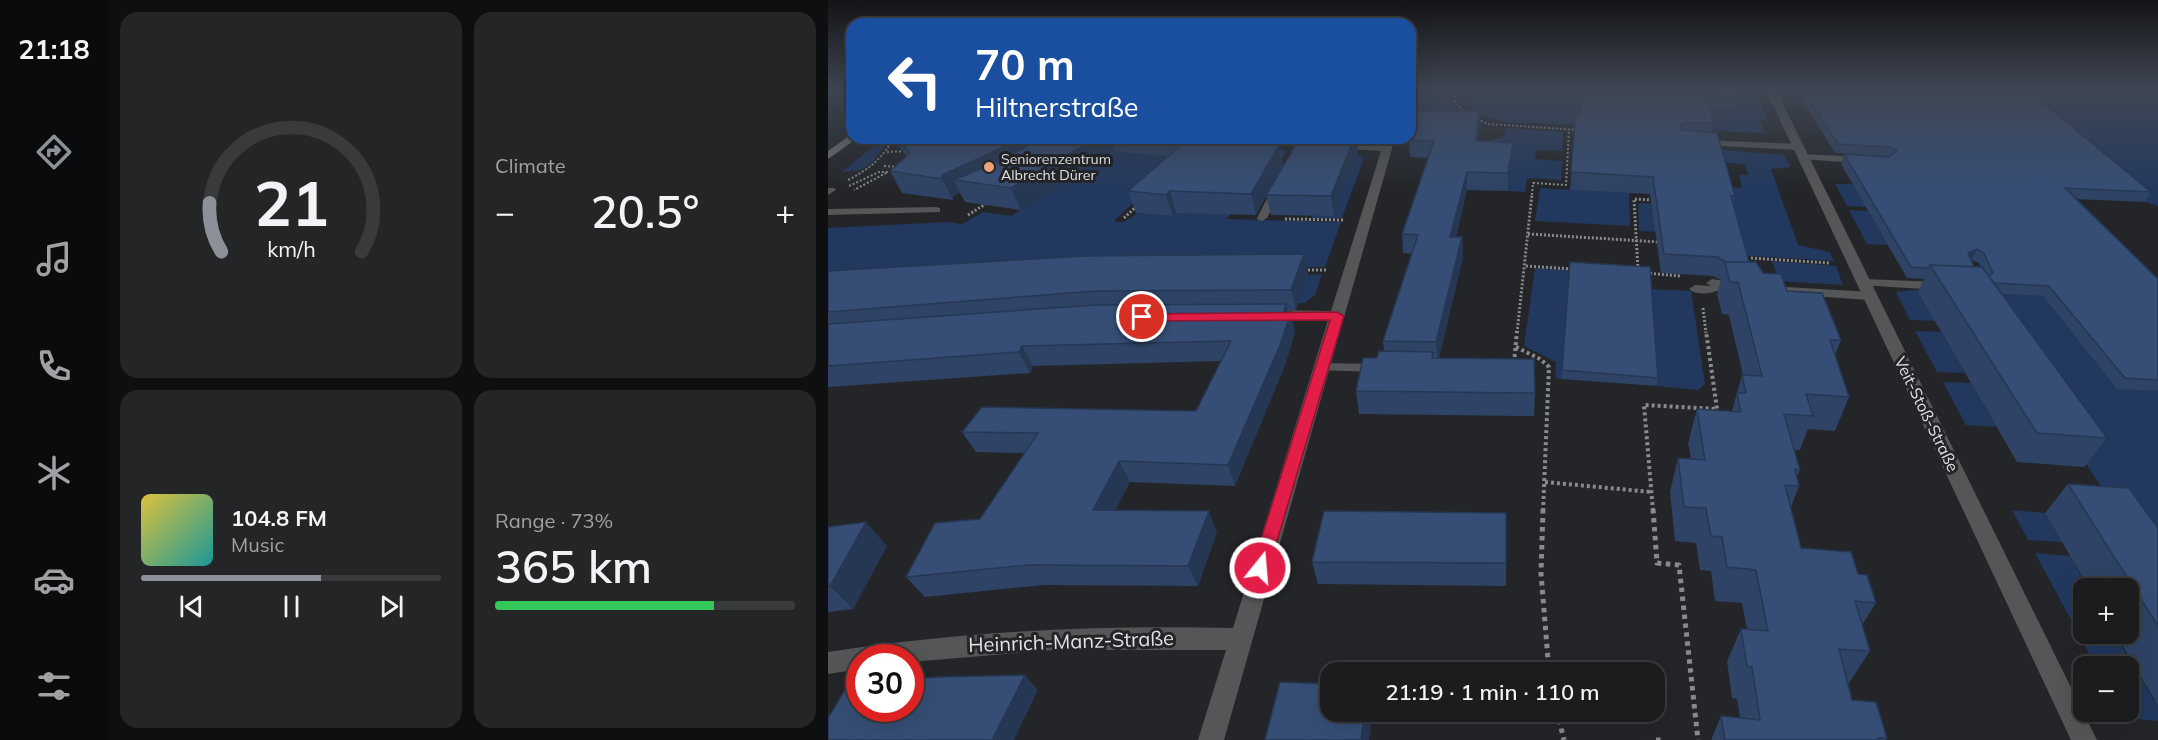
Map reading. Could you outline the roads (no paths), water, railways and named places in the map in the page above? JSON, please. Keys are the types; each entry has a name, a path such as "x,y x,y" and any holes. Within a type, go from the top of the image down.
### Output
{"main road":[{"path":"828,156 846,142"}],"street":[{"name":"Veit-Stoß-Straße","path":"1787,123 2084,740"},
{"path":"1301,145 1344,144"},
{"path":"1211,740 1388,144"},
{"path":"1257,315 1337,316"},
{"name":"Heinrich-Manz-Straße","path":"924,650 986,642 1049,638 1240,639"},
{"path":"828,663 846,660"}],"lane":[{"path":"1694,142 1868,160"},
{"path":"1262,218 1281,182"},
{"path":"828,212 936,210"},
{"path":"1695,289 1713,290 1715,285 1867,289 1958,287"},
{"path":"1322,367 1393,368"}],"place":[{"name":"Seniorenzentrum Albrecht Dürer","path":"989,167"}]}
